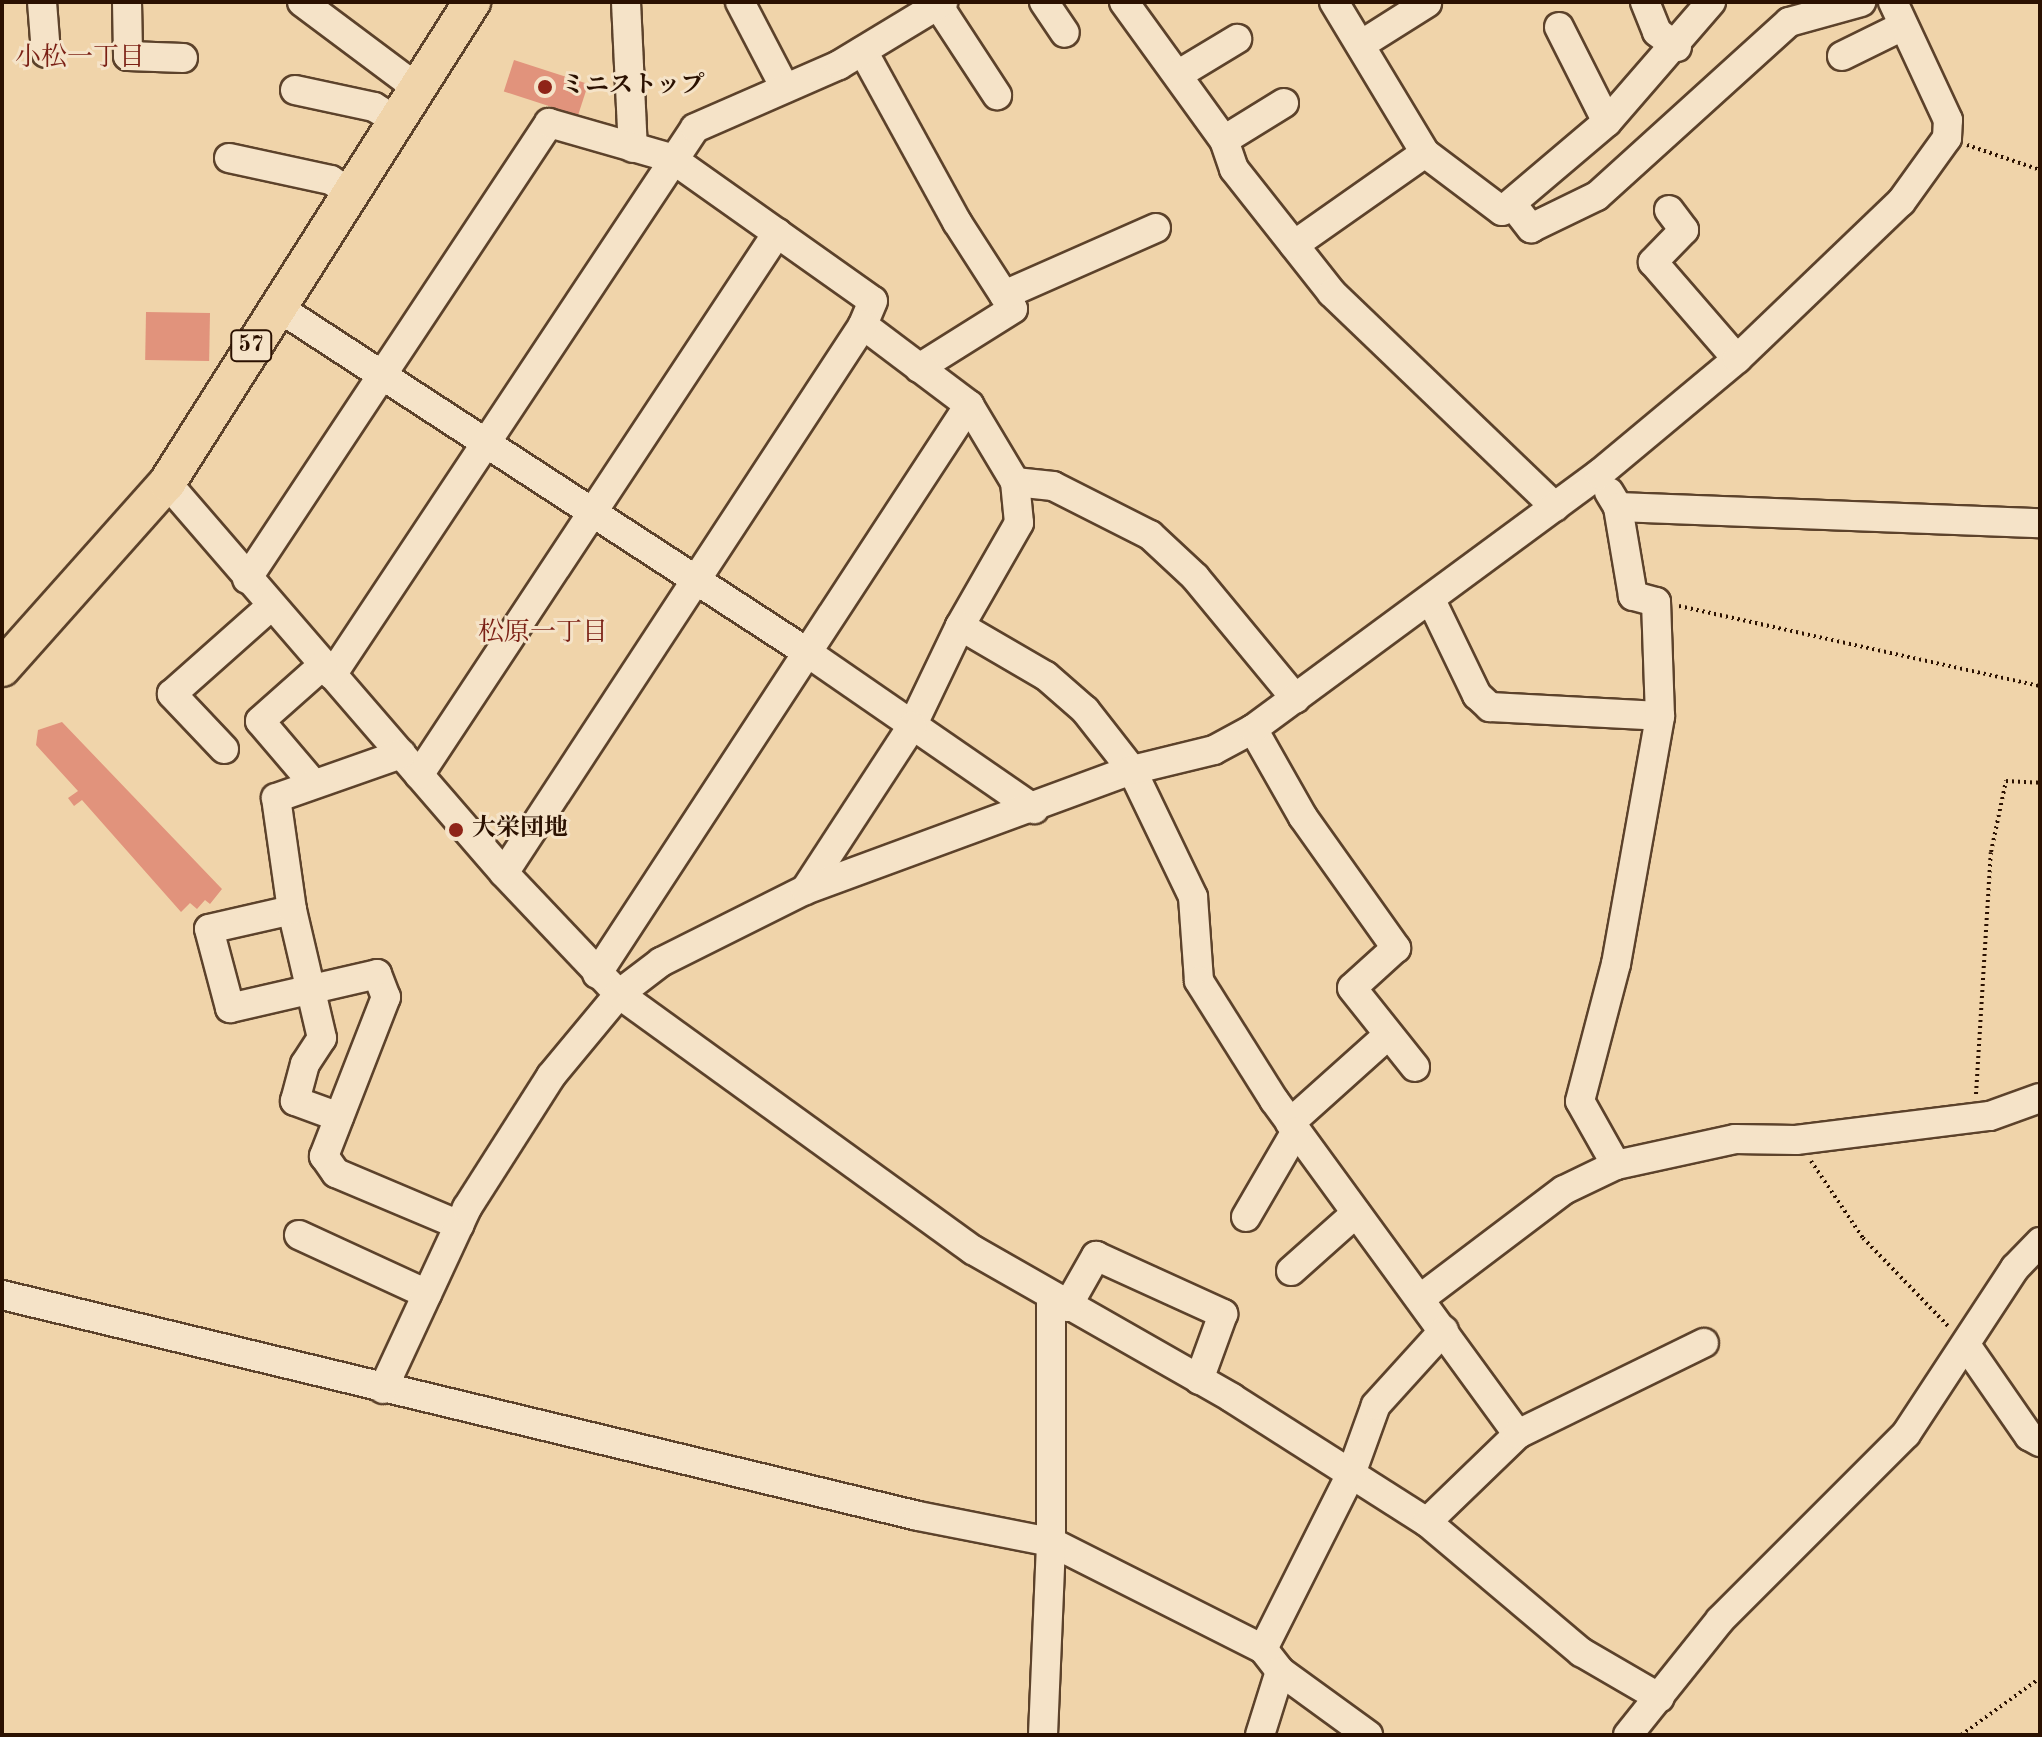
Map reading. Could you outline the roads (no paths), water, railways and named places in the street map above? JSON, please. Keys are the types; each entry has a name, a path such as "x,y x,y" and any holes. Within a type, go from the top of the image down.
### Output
{"main road":[{"name":"57","path":"2,668 167,483 276,306 472,2"}],"street":[{"path":"42,2 46,53"},
{"path":"127,2 128,56 183,58"},
{"path":"302,2 417,88"},
{"path":"626,2 633,148"},
{"path":"740,2 785,88"},
{"path":"1044,2 1065,33"},
{"path":"1334,2 1425,153 1502,211 1607,122 1677,47 1711,2"},
{"path":"1645,2 1657,32 1677,47"},
{"path":"1512,204 1531,228 1597,196 1789,22 1861,2"},
{"path":"1129,3 1224,140 1234,169 1332,293 1555,507"},
{"path":"1362,44 1427,3"},
{"path":"312,782 260,721 327,670 485,443 671,158 695,128 863,51 941,4 997,95"},
{"path":"383,1389 459,1225 551,1076 619,994 661,962 805,890 1034,809 1132,770 1214,750 1253,729 1599,474 1737,359 1901,202 1947,138 1948,120 1898,14 1842,56"},
{"path":"1559,27 1607,122"},
{"path":"1179,74 1237,39"},
{"path":"863,51 957,222 1013,309 919,368"},
{"path":"295,90 374,107 396,120"},
{"path":"1224,140 1284,103"},
{"path":"247,579 549,123 671,158 873,301 863,325 504,873"},
{"path":"1294,245 1425,153"},
{"path":"229,158 331,180 349,193"},
{"path":"1669,210 1684,230 1653,262 1737,359"},
{"path":"1004,295 1156,228"},
{"path":"339,1117 295,1101 305,1064 322,1038 292,910 276,798 312,782 410,765 593,513 777,233"},
{"path":"276,306 808,653 1034,809"},
{"path":"805,890 912,726 960,626 1019,523 1015,482 969,405 863,325"},
{"path":"597,974 969,405"},
{"path":"1599,474 1618,507 1633,596 1656,602 1660,716 1616,964 1580,1101 1616,1165"},
{"path":"1015,482 1053,486 1150,535 1195,577 1296,699"},
{"path":"167,483 504,873 619,994 947,1231 1059,1302 1199,1380 1427,1522 1581,1652 1646,1722 1720,1620 1906,1434 2015,1268 2040,1242"},
{"path":"1618,507 2040,523"},
{"path":"1431,600 1477,695 1490,707 1660,716"},
{"path":"224,749 172,694 271,606"},
{"path":"960,626 1046,676 1085,710 1132,770 1193,897 1199,981 1293,1127 1518,1434"},
{"path":"1253,729 1303,817 1396,948 1352,988 1415,1067"},
{"path":"292,910 209,929 230,1008 377,974 386,997 324,1156 336,1173 459,1225"},
{"path":"1246,1217 1293,1127 1388,1035"},
{"path":"1421,1298 1564,1190 1616,1165 1735,1139 1796,1140 1974,1118 2040,1098"},
{"path":"1291,1271 1356,1213"},
{"path":"299,1235 427,1294"},
{"path":"1043,1735 1059,1302 1096,1256 1223,1314 1199,1380"},
{"path":"2,1295 918,1516 1051,1542 1271,1660 1368,1735"},
{"path":"1260,1735 1271,1660 1351,1474 1376,1405 1444,1330"},
{"path":"1427,1522 1518,1434 1704,1343"},
{"path":"1966,1345 2029,1436 2040,1442"}],"place":[{"name":"ミニストップ","path":"545,87"},
{"name":"大栄団地","path":"456,830"}],"district":[{"name":"小松一丁目","path":"80,59"},
{"name":"松原一丁目","path":"543,634"}]}
